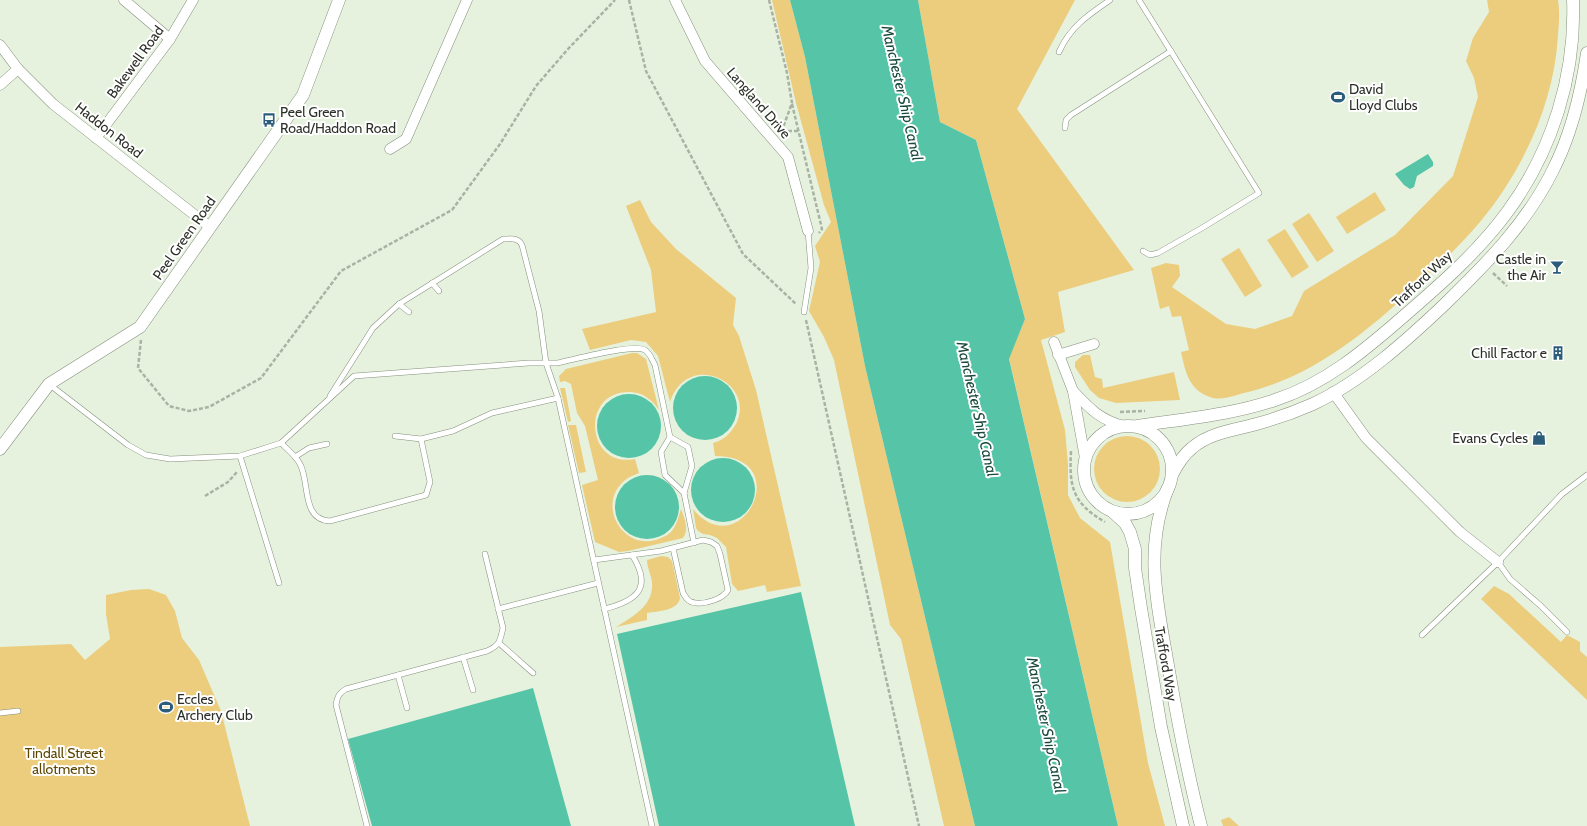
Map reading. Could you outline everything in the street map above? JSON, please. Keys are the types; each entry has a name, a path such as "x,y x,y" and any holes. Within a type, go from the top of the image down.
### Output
{"street":[{"path":"124,0 170,40"},
{"name":"Bakewell Road","path":"96,138 170,40 193,0"},
{"name":"Peel Green Road","path":"0,449 49,384 140,327 303,95 339,0"},
{"path":"390,149 406,140 467,0"},
{"name":"Langland Drive","path":"675,0 705,62 788,157 808,231"},
{"name":"Trafford Way","path":"1137,426 1233,412 1276,400 1313,384 1341,367 1376,340 1421,302 1464,260 1488,236 1508,211 1527,182 1551,131 1568,70 1572,39 1573,0"},
{"name":"Haddon Road","path":"0,45 18,69 53,104 210,227"},
{"path":"1054,342 1073,391 1085,458 1084,472 1086,485 1092,496 1102,506 1113,512 1126,514 1139,513 1151,507 1161,499 1168,488 1172,475 1180,460 1193,447 1213,436 1286,415 1314,403 1358,377 1417,330 1484,266 1513,234 1536,202 1553,171 1584,93 1587,53"},
{"path":"0,85 18,69"},
{"path":"1058,354 1094,344"},
{"path":"1073,391 1104,419 1124,426"},
{"path":"1333,392 1366,438 1460,532 1498,562"},
{"path":"1085,458 1091,446 1099,436 1111,429 1124,426 1137,426 1149,431 1160,439 1168,450 1172,462 1172,475"},
{"name":"Trafford Way","path":"1168,488 1156,528 1154,561 1158,606 1189,780 1201,826"},
{"name":"Trafford Way","path":"1113,512 1125,523 1130,532 1135,549 1135,568 1161,727 1183,826"}],"lane":[{"path":"1059,52 1064,40 1078,23 1110,0"},
{"path":"1139,0 1259,193 1158,253 1150,255 1143,251"},
{"path":"1065,128 1066,120 1071,115 1171,51"},
{"path":"804,312 811,268 808,231"},
{"path":"326,402 373,328 399,304 503,239 516,239 520,242 539,311 546,363 558,398 652,826"},
{"path":"432,283 439,291"},
{"path":"399,304 409,312"},
{"path":"49,384 128,445 146,455 170,459 240,456 281,443 354,376 521,363 557,364 631,347 644,350 650,355 655,365 670,437 661,452 665,475 684,493"},
{"path":"395,436 421,439 453,431 492,413 558,398"},
{"path":"670,437 688,447 692,466 684,493 694,543"},
{"path":"281,443 295,457 301,466 309,504 314,515 321,521 330,521 426,495 430,482 421,439"},
{"path":"295,457 309,448 327,444"},
{"path":"240,456 279,583"},
{"path":"1422,635 1498,562 1562,494 1587,475"},
{"path":"594,560 673,548 703,540 711,542 717,546 720,554 728,590 721,598 697,604 687,599 683,593 673,548"},
{"path":"367,826 336,705 337,697 339,693 346,689 487,651 496,646 499,643 503,628 485,554"},
{"path":"604,609 620,605 633,599 638,591 641,582 641,572 632,555"},
{"path":"1498,562 1510,579 1568,632"},
{"path":"498,608 598,583"},
{"path":"499,643 533,673"},
{"path":"463,657 472,690"},
{"path":"398,675 407,708"},
{"path":"0,713 18,711"}],"path":[{"path":"140,327 141,347 138,368 169,406 189,411 209,407 260,378 341,271 452,210 500,144 536,86 568,48 615,0"},
{"path":"629,0 646,71 743,254 804,312 919,826"},
{"path":"770,0 788,73 792,103 822,229"},
{"path":"776,143 792,103"},
{"path":"782,131 799,131"},
{"path":"1484,266 1507,286"},
{"path":"1119,412 1150,411"},
{"path":"1071,448 1070,472 1076,496 1091,513 1107,523"},
{"path":"205,496 228,482 243,466"}],"green space":[{"path":"772,0 790,0 805,57 865,366 975,826 944,826 901,639 890,625 834,360 824,337 809,311 820,262 815,246 831,222 824,205 796,103"},
{"path":"918,0 1075,0 1017,109 1134,270 1058,292 1065,332 1041,340 1065,430 1068,464 1068,495 1080,518 1110,542 1148,763 1165,826 1118,826 1009,358 1025,319 976,140 940,122"},
{"path":"1487,0 1558,0 1559,9 1559,26 1553,75 1542,114 1526,152 1496,201 1456,248 1403,298 1362,333 1318,363 1270,386 1227,398 1210,397 1197,390 1186,373 1181,352 1189,350 1181,316 1172,317 1169,306 1160,309 1151,268 1166,263 1179,265 1180,276 1172,287 1226,324 1255,329 1292,316 1304,291 1395,235 1453,176 1478,97 1474,78 1466,61 1473,38 1489,12"},
{"path":"1375,192 1386,210 1347,234 1336,217"},
{"path":"640,200 651,222 676,249 736,298 733,325 739,336 756,390 801,586 767,592 765,585 738,591 732,584 726,547 717,538 703,534 696,528 693,509 711,523 728,525 743,518 753,504 757,488 753,472 740,461 715,456 713,443 724,438 731,431 736,424 740,409 737,396 729,385 718,378 704,375 691,377 679,386 670,402 658,356 646,342 631,340 590,350 582,329 656,312 651,270 626,206"},
{"path":"1309,213 1334,251 1317,262 1292,224"},
{"path":"1285,229 1309,267 1292,278 1267,240"},
{"path":"1239,248 1262,286 1245,297 1221,259"},
{"path":"637,353 646,359 659,410 654,403 647,398 640,394 631,392 614,394 603,403 597,415 595,428 598,441 606,452 618,459 635,459 639,473 628,478 618,488 613,499 613,512 617,523 625,533 635,539 647,541 667,535 675,527 681,509 685,520 686,531 683,538 619,552 595,542 582,485 598,480 585,426 577,413 571,384 565,381 560,382 559,376 566,369"},
{"path":"1083,355 1090,355 1095,377 1102,379 1103,388 1174,372 1180,400 1116,403 1099,398 1090,390 1075,367 1075,362"},
{"path":"560,388 565,388 571,421 568,422"},
{"path":"568,425 576,425 586,472 579,473"},
{"path":"1127,436 1140,438 1155,451 1158,456 1160,469 1158,482 1145,497 1140,500 1127,502 1114,500 1099,487 1096,482 1094,469 1096,456 1109,441 1114,438"},
{"path":"661,556 668,557 672,561 680,598 676,606 667,610 647,613 647,620 616,627 630,619 642,609 650,597 652,582 647,560"},
{"path":"1494,586 1509,594 1561,642 1567,635 1580,642 1580,651 1587,657 1587,700 1481,599"},
{"name":"Tindall Street allotments","path":"149,589 166,595 175,611 182,638 199,660 221,711 250,826 0,826 0,647 71,644 85,660 110,639 106,614 106,595 131,590"},
{"path":"1229,817 1239,826 1223,826 1221,820"}],"water":[{"name":"Manchester Ship Canal","path":"790,0 918,0 940,122 976,140 1025,319 1009,359 1118,826 975,826 865,366 805,57"},
{"path":"1428,154 1433,162 1433,166 1417,176 1414,187 1410,189 1404,185 1395,174"},
{"path":"705,376 723,382 731,390 737,408 731,426 723,434 705,440 687,434 679,426 673,408 679,390 687,382"},
{"path":"629,394 647,400 655,408 661,426 655,444 647,452 629,458 611,452 603,444 597,426 603,408 611,400"},
{"path":"723,458 741,464 749,472 755,490 749,508 741,516 723,522 705,516 697,508 691,490 697,472 705,464"},
{"path":"647,475 665,481 673,489 679,507 673,525 665,533 647,539 629,533 621,525 615,507 621,489 629,481"},
{"path":"801,592 855,826 659,826 617,634"},
{"path":"533,688 571,826 372,826 348,739"}],"place":[{"name":"David Lloyd Clubs","path":"1338,97"},
{"name":"Peel Green Road/Haddon Road","path":"269,120"},
{"name":"Castle in the Air","path":"1557,267"},
{"name":"Chill Factor e","path":"1558,353"},
{"name":"Evans Cycles","path":"1539,438"},
{"name":"Eccles Archery Club","path":"166,707"}]}
